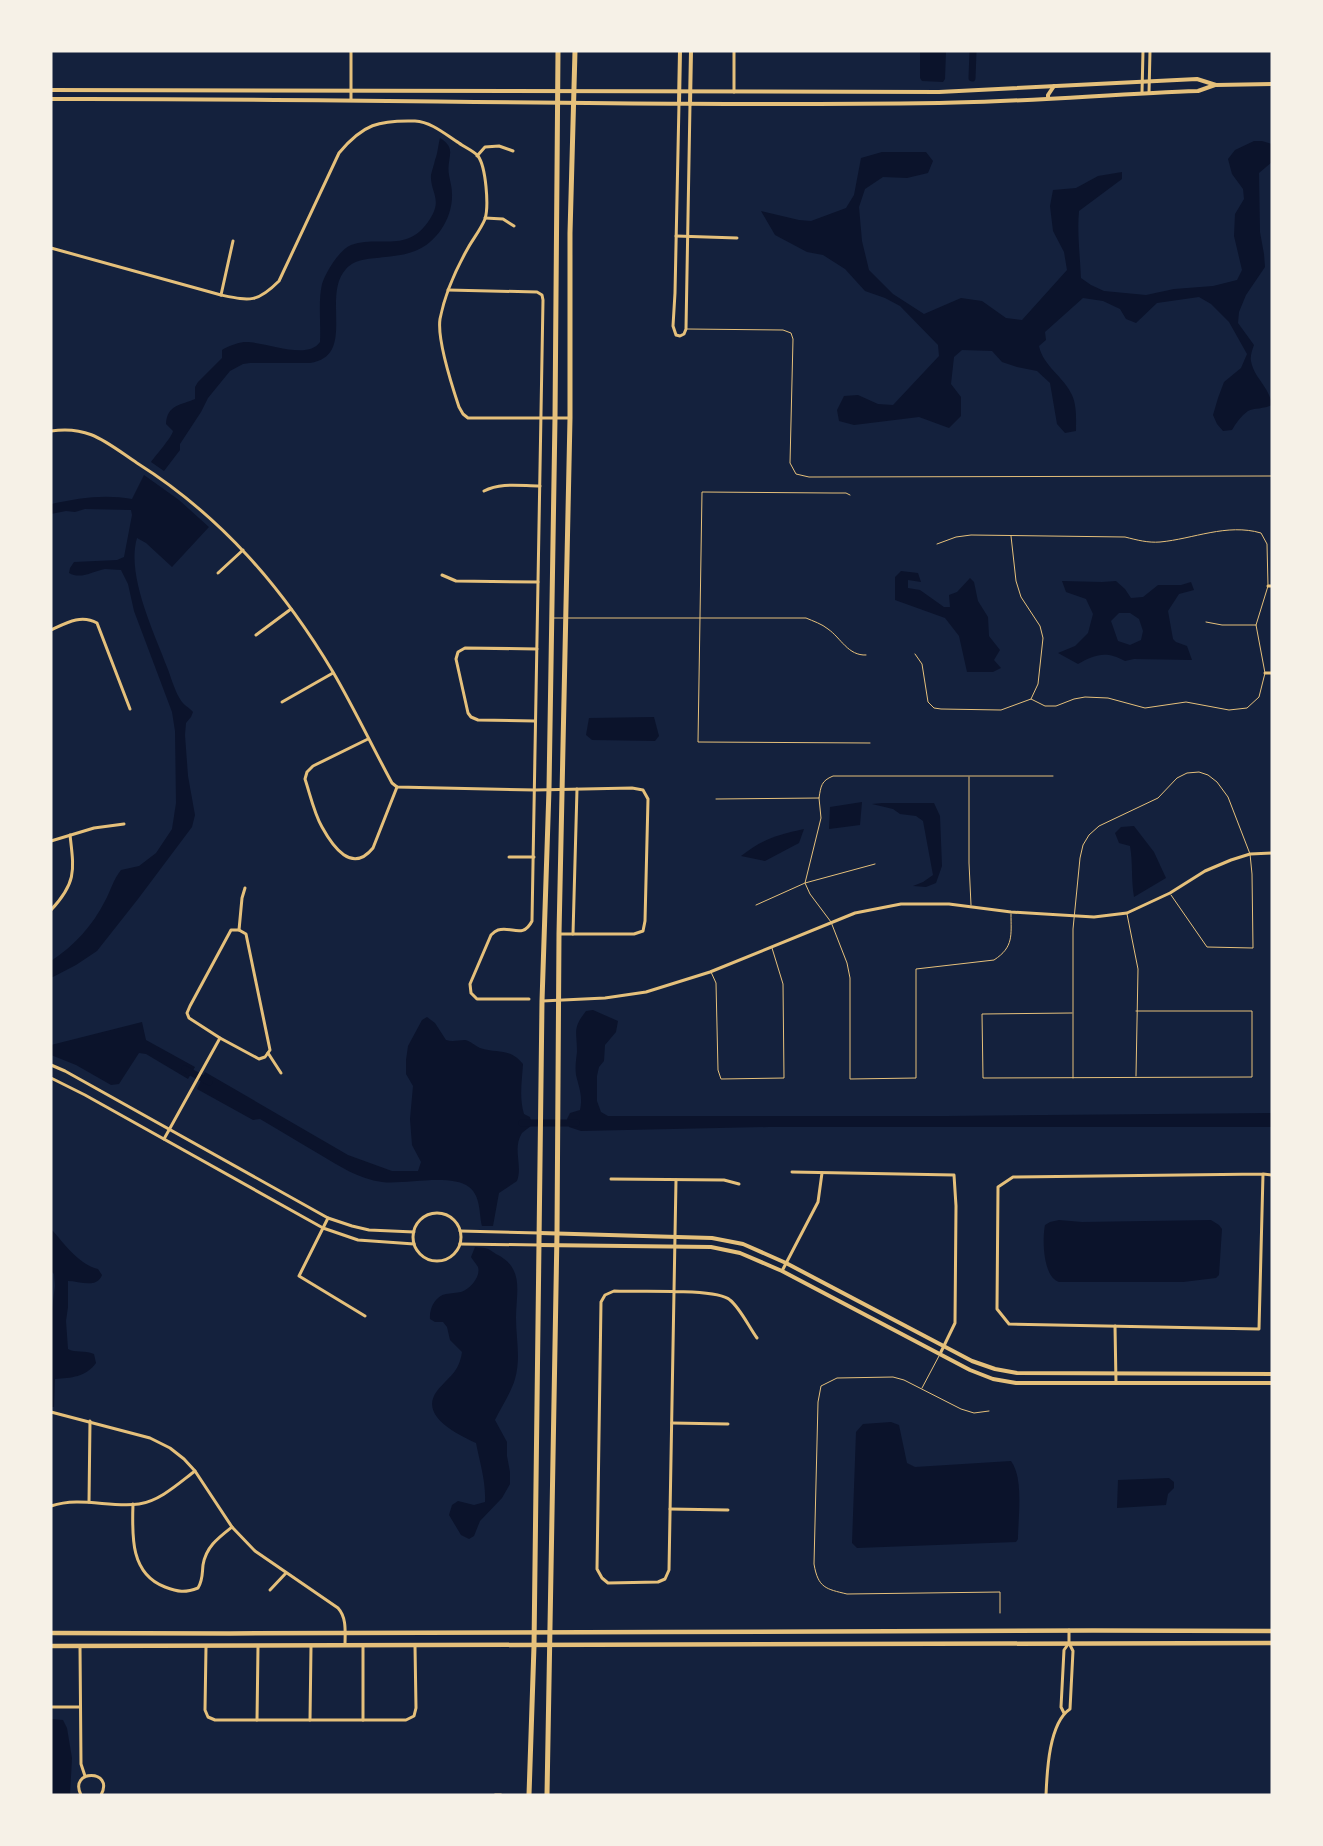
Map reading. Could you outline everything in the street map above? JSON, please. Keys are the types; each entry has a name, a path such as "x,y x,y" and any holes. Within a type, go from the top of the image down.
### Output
{"highway":[{"path":"529,1795 534,1646 542,1001 552,618 558,51"},
{"path":"547,1795 557,1245 559,934 570,418 570,233 575,51"}],"main road":[{"path":"51,1633 1272,1631"},
{"path":"51,1646 363,1647 1272,1643"}],"street":[{"path":"351,51 351,99"},
{"path":"680,51 673,326 676,335 680,336 684,334 686,329 691,51"},
{"path":"734,51 734,92"},
{"path":"1142,93 1143,51"},
{"path":"1149,93 1150,51"},
{"path":"51,90 825,92 970,91 1197,79 1216,84 1272,84"},
{"path":"51,99 351,99 679,104 970,102 1198,91 1216,84"},
{"path":"1048,98 1054,86"},
{"path":"970,91 970,102"},
{"path":"825,92 826,103"},
{"path":"51,248 221,295 239,299 254,299 266,294 279,281 339,153 348,142 364,130 390,120 420,122 433,126 477,156 484,174 486,193 485,218 456,269 440,320 440,337 456,399 463,414 468,418 570,418"},
{"path":"477,156 485,147 499,146 512,151"},
{"path":"485,218 503,218 514,226"},
{"path":"676,236 737,238"},
{"path":"221,295 233,242"},
{"path":"448,290 537,292 542,295 532,921 529,927 524,930 498,930 491,935 470,984 471,994 477,999 529,999"},
{"path":"51,431 68,428 82,430 101,439 165,480 211,517 243,550 291,609 333,673 392,783 397,787 535,790 632,788 643,790 648,799 645,922 643,931 634,934 559,934"},
{"path":"484,491 500,485 540,486"},
{"path":"218,573 243,550"},
{"path":"442,575 456,581 538,582"},
{"path":"256,635 291,609"},
{"path":"51,630 82,618 90,619 97,623 130,709"},
{"path":"535,721 478,720 471,717 468,713 456,660 458,652 465,648 537,650"},
{"path":"282,702 333,673"},
{"path":"1265,673 1272,673"},
{"path":"368,739 313,766 307,772 305,779 321,826 340,853 348,859 357,859 367,855 373,848 397,787"},
{"path":"573,934 577,789"},
{"path":"51,840 94,828 124,824"},
{"path":"51,910 70,884 74,868 70,835"},
{"path":"542,1001 605,998 646,992 710,972 831,922 872,908 921,903 972,906 1011,912 1094,917 1127,913 1170,893 1205,871 1250,854 1272,853"},
{"path":"509,857 534,857"},
{"path":"239,930 242,898 245,888"},
{"path":"231,930 239,930 246,934 270,1050 265,1056 258,1059 189,1018 188,1013 231,930"},
{"path":"164,1139 220,1038"},
{"path":"268,1053 281,1073"},
{"path":"51,1066 65,1070 328,1218 370,1230 414,1232"},
{"path":"51,1078 85,1095 323,1228 358,1240 414,1244"},
{"path":"792,1172 954,1175 956,1206 955,1323 940,1354"},
{"path":"782,1271 818,1202 822,1173"},
{"path":"1263,1174 1259,1329 1010,1324 998,1309 998,1187 1013,1177 1263,1174 1272,1175"},
{"path":"611,1179 724,1180 739,1184"},
{"path":"676,1180 676,1246 674,1292 670,1570 665,1579 658,1582 608,1583 597,1570 601,1302 605,1296 614,1291 674,1292 710,1293 724,1296 731,1300 757,1338"},
{"path":"437,1214 452,1218 460,1231 460,1244 451,1256 437,1261 423,1256 414,1244 414,1232 417,1224 423,1219 437,1214"},
{"path":"328,1218 299,1276 365,1316"},
{"path":"460,1231 727,1239 761,1250 972,1361 995,1369 1018,1373 1272,1374"},
{"path":"460,1244 676,1246 726,1249 757,1259 782,1271 970,1370 1016,1383 1272,1383"},
{"path":"1115,1326 1116,1384"},
{"path":"51,1412 150,1438 170,1448 184,1459 195,1471 232,1528 255,1551 343,1613 345,1647"},
{"path":"89,1502 90,1421"},
{"path":"672,1423 728,1424"},
{"path":"51,1506 60,1503 89,1502 132,1504 154,1500 195,1471"},
{"path":"132,1504 132,1538 136,1558 151,1578 161,1586 178,1592 188,1592 198,1588 203,1579 206,1554 216,1539 232,1528"},
{"path":"670,1509 728,1510"},
{"path":"270,1590 286,1573"},
{"path":"1046,1795 1048,1758 1052,1740 1064,1713 1070,1709 1073,1651 1069,1643 1069,1630"},
{"path":"1064,1713 1061,1707 1064,1650 1069,1643"},
{"path":"80,1646 81,1764 85,1776"},
{"path":"206,1647 205,1710 208,1717 214,1720 406,1720 414,1716 416,1708 415,1646"},
{"path":"257,1720 258,1647"},
{"path":"310,1720 311,1647"},
{"path":"363,1647 363,1720"},
{"path":"51,1707 80,1707"},
{"path":"81,1795 79,1791 80,1782 85,1776 95,1775 104,1786 103,1794"},
{"path":"495,1795 501,1795"}],"lane":[{"path":"686,329 783,330 791,333 790,463 796,474 809,477 1272,476"},
{"path":"850,495 846,493 702,492 698,742 870,743"},
{"path":"916,654 922,664 928,702 934,708 1000,710 1030,700 1045,706 1056,706 1085,697 1108,698 1145,708 1186,702 1229,710 1247,708 1258,697 1265,673 1256,625 1270,586 1267,544 1263,534 1253,530 1224,530 1160,542 1147,542 1123,537 971,535 956,537 937,544"},
{"path":"1011,535 1016,581 1021,597 1040,626 1043,638 1038,684 1030,700"},
{"path":"552,618 806,618 828,629 848,650 866,655"},
{"path":"1206,622 1222,625 1256,625"},
{"path":"1073,1078 1074,916 1083,845 1089,835 1099,826 1158,798 1177,778 1187,773 1204,773 1217,782 1228,797 1250,854 1253,948 1207,948 1170,893"},
{"path":"1011,912 1011,938 1004,953 994,960 916,969 916,1078 850,1079 850,978 831,922 810,894 805,883 822,818 819,798 821,786 825,779 834,776 1053,776"},
{"path":"969,776 969,863 972,906"},
{"path":"716,799 819,798"},
{"path":"756,905 805,883 875,864"},
{"path":"1127,913 1136,955 1136,1078"},
{"path":"710,972 716,983 718,1070 722,1079 784,1078 783,984 771,947"},
{"path":"1073,1013 982,1014 982,1078 1252,1077 1252,1011 1136,1011"},
{"path":"922,1389 940,1354"},
{"path":"989,1411 974,1413 968,1411 904,1380 893,1377 838,1378 821,1386 818,1402 814,1564 816,1576 827,1589 847,1594 1000,1592 1000,1613"}],"water":[{"path":"920,51 946,51 945,79 943,82 922,81 920,78"},
{"path":"440,138 449,146 450,150 448,169 452,203 447,220 437,236 423,247 411,252 364,260 350,265 339,281 336,294 335,337 332,349 324,358 310,363 250,363 243,364 230,371 208,398 180,444 180,450 164,471 151,462 172,434 173,431 166,424 169,412 176,406 195,399 195,387 222,358 222,350 244,342 296,350 306,350 314,347 320,342 322,284 338,256 351,245 362,242 403,240 422,230 436,206 431,175"},
{"path":"1254,141 1272,144 1272,162 1259,173 1260,232 1265,267 1246,295 1239,312 1238,323 1254,345 1251,361 1255,372 1268,392 1272,405 1248,411 1232,430 1223,431 1217,424 1213,415 1224,382 1241,368 1247,354 1229,322 1211,304 1199,297 1157,303 1136,323 1126,319 1120,309 1103,301 1083,298 1045,332 1046,340 1039,346 1045,360 1064,383 1074,399 1076,431 1065,433 1057,424 1050,383 1037,371 1002,362 992,351 962,350 954,357 951,384 961,397 961,416 949,428 919,417 854,425 839,421 837,410 844,396 858,395 878,404 893,405 939,356 938,345 900,306 865,291 845,269 823,255 807,252 775,235 761,211 811,221 846,208 854,195 861,158 882,152 926,152 933,161 928,173 907,178 883,177 865,189 859,207 862,241 869,270 893,294 924,314 961,298 982,301 1006,318 1022,320 1067,270 1064,252 1053,231 1050,206 1053,190 1076,188 1098,176 1122,172 1122,179 1079,211 1078,236 1081,278 1104,291 1146,295 1174,289 1213,286 1237,280 1242,270 1234,236 1235,214 1244,199 1243,189 1232,174 1228,159 1235,150"},
{"path":"144,475 179,500 209,527 172,567 146,543 137,538 135,553 138,586 149,621 174,687 183,703 193,712 186,723 185,735 188,776 195,815 192,827 97,951 51,978 51,961 67,949 89,927 121,870 139,866 156,853 172,829 176,803 175,731 172,712 134,611 128,584 121,570 105,569 78,576 69,573 74,562 117,560 124,557 132,515 131,510 85,509 75,512 66,511 51,514 51,504 82,498 132,499"},
{"path":"901,571 918,573 921,582 908,580 908,588 920,590 944,607 950,607 949,595 957,592 970,578 974,582 978,601 988,617 989,636 1000,650 994,660 1001,668 993,672 967,672 959,636 945,618 895,600 895,577"},
{"path":"1062,581 1116,581 1131,598 1143,597 1158,585 1181,585 1191,582 1194,590 1179,594 1168,611 1173,639 1187,646 1192,660 1134,659 1125,661 1112,656 1101,655 1078,664 1058,653 1075,646 1088,633 1093,614 1086,599 1066,592","holes":["1119,613 1130,613 1139,619 1143,631 1141,640 1130,645 1118,641 1111,621"]},
{"path":"654,717 659,736 655,741 592,740 586,735 589,718"},
{"path":"862,802 860,825 829,829 830,807"},
{"path":"934,803 940,816 942,866 936,883 926,887 913,886 933,875 923,821 916,816 900,814 893,809 872,804"},
{"path":"1134,826 1154,852 1166,878 1134,897 1130,846 1119,843 1115,833 1121,827"},
{"path":"804,829 799,843 765,861 741,856 756,845 771,838"},
{"path":"593,1010 618,1021 616,1032 605,1045 604,1061 599,1067 597,1076 597,1101 601,1112 608,1116 946,1116 1272,1113 1272,1127 769,1127 581,1131 569,1127 567,1119 570,1113 580,1110 581,1105 576,1072 577,1026 586,1011"},
{"path":"427,1017 435,1023 446,1040 465,1040 486,1050 508,1053 523,1064 522,1108 524,1114 530,1117 532,1125 522,1133 519,1139 519,1175 517,1181 499,1193 493,1226 482,1226 476,1195 469,1187 461,1183 439,1180 391,1183 365,1178 342,1167 260,1119 253,1120 197,1089 205,1072 348,1155 392,1171 418,1171 421,1162 412,1145 410,1119 413,1086 406,1074 406,1060 408,1046 422,1020"},
{"path":"142,1022 146,1040 195,1067 188,1079 146,1054 139,1053 119,1084 111,1085 76,1065 51,1055 51,1045"},
{"path":"1059,1220 1082,1222 1211,1220 1222,1229 1219,1275 1216,1278 1183,1282 1059,1282 1054,1279 1047,1266 1044,1240 1045,1225"},
{"path":"51,1229 78,1258 98,1269 102,1275 100,1279 92,1283 68,1281 66,1321 68,1349 94,1354 96,1363 83,1374 55,1379 54,1407 51,1407 51,1316 55,1286 54,1274 51,1271"},
{"path":"475,1247 488,1249 505,1260 515,1274 517,1281 518,1356 517,1371 513,1384 495,1420 507,1442 510,1484 502,1498 480,1521 474,1536 469,1539 461,1535 449,1515 452,1505 458,1501 474,1505 485,1502 484,1480 476,1443 451,1430 437,1416 433,1409 433,1400 437,1391 456,1370 462,1352 450,1340 447,1327 443,1322 435,1322 430,1319 430,1315 432,1307 439,1297 461,1292 468,1288 476,1279 478,1267 471,1257"},
{"path":"891,1422 899,1425 907,1463 915,1467 1011,1461 1018,1477 1019,1488 1018,1539 1016,1542 857,1548 852,1543 856,1432 863,1424"},
{"path":"1169,1478 1174,1482 1174,1488 1168,1494 1166,1505 1117,1508 1118,1480"},
{"path":"51,1719 63,1720 67,1728 72,1758 70,1795 51,1795"}],"waterway":[{"path":"972,78 973,51"},
{"path":"185,1069 209,1082"},
{"path":"522,1123 576,1123"}]}
